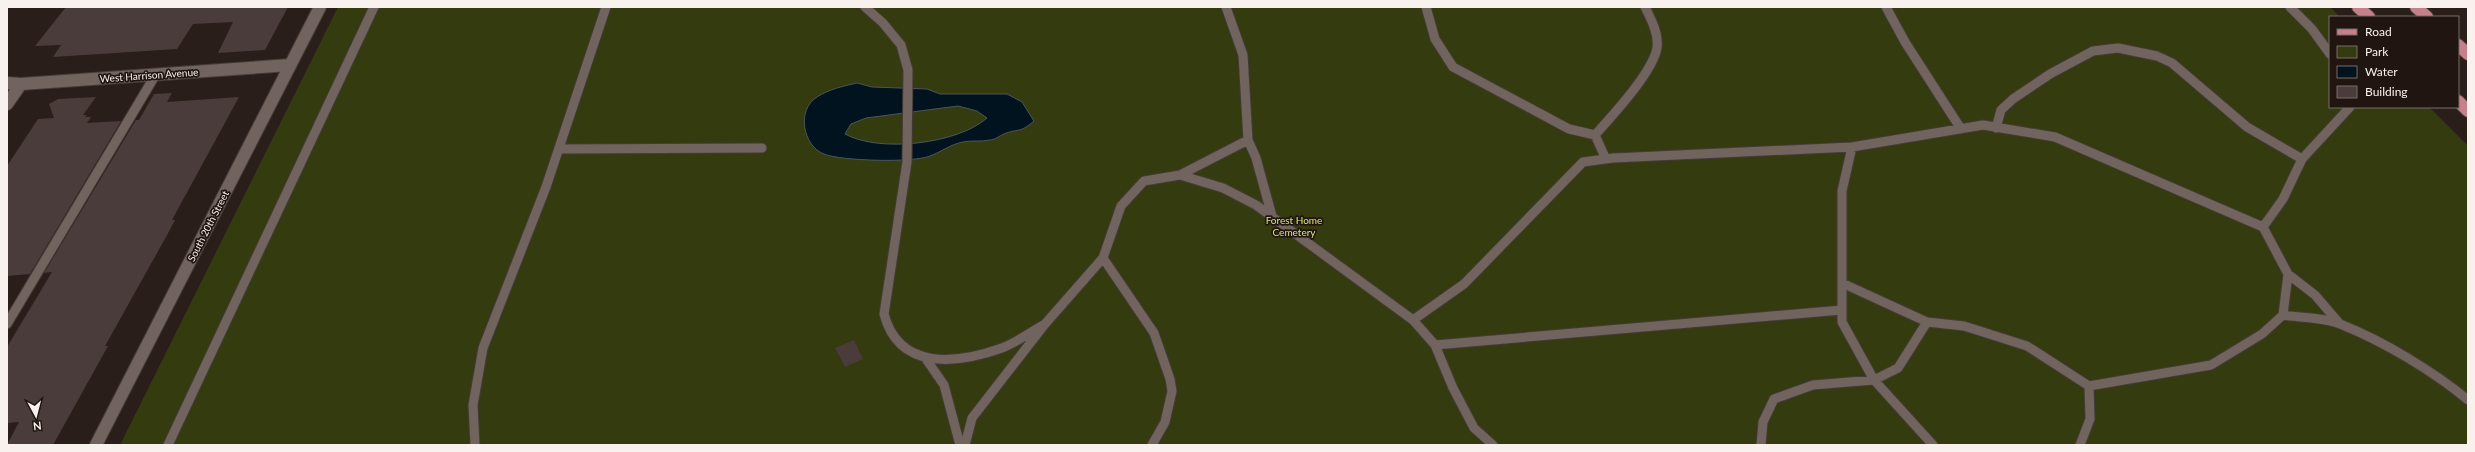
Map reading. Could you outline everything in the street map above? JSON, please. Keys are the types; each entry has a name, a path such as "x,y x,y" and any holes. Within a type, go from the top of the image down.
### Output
{"main road":[{"path":"2358,7 2368,16"},
{"path":"2416,7 2426,16"},
{"path":"2459,46 2468,54"},
{"path":"2459,103 2468,111"}],"street":[{"name":"South 20th Street","path":"96,445 320,7"},
{"name":"West Harrison Avenue","path":"7,83 21,84 290,65"},
{"path":"7,104 21,84"}],"lane":[{"path":"168,445 374,7"},
{"path":"475,445 474,406 482,348 559,149 606,7"},
{"path":"865,7 883,23 900,45 908,70 907,162 884,314 886,325 894,339 906,349 926,359 944,385 960,445"},
{"path":"1226,7 1243,55 1248,140 1256,158 1272,216"},
{"path":"1426,7 1427,18 1442,54 1453,67 1569,129 1594,135 1605,157"},
{"path":"1594,135 1642,75 1657,48 1652,24 1645,7"},
{"path":"1886,7 1905,42 1961,129"},
{"path":"2290,7 2312,29 2329,53"},
{"path":"1996,128 2002,110 2013,99 2050,74 2093,51 2118,48 2157,56 2172,64 2247,127 2302,159"},
{"path":"7,324 156,74"},
{"path":"2263,227 2283,199 2302,159 2349,108"},
{"path":"1413,320 1464,284 1583,162 1605,157 1633,158 1772,149 1852,147 1983,126 2055,137 2263,227 2288,274 2315,294 2340,323"},
{"path":"965,445 972,418 1045,324 1103,258 1121,206 1144,181 1180,176 1248,140"},
{"path":"1852,147 1842,191 1842,322 1874,380 1933,445"},
{"path":"559,149 762,148"},
{"path":"1180,176 1222,188 1272,216 1413,320 1436,345 1453,388 1474,428 1493,445"},
{"path":"1103,258 1154,333 1170,379 1172,391 1165,422 1152,445"},
{"path":"1842,283 1927,322 1964,326 2027,346 2089,386 2212,365 2262,334 2283,315 2288,274"},
{"path":"1436,345 1842,310"},
{"path":"2283,315 2340,323 2407,358 2451,386 2468,400"},
{"path":"1761,445 1762,422 1774,399 1813,385 1874,380 1898,368 1927,322"},
{"path":"926,359 967,356 1002,348 1045,324"},
{"path":"2080,445 2090,418 2089,386"}],"green space":[{"name":"Forest Home Cemetery","path":"338,7 2330,7 2339,16 2329,16 2329,108 2430,108 2468,146 2468,445 120,445"}],"water":[{"path":"857,83 872,87 927,89 940,94 1007,94 1022,102 1034,121 1022,129 1009,132 994,139 983,141 966,141 950,146 930,156 909,160 861,160 824,154 811,144 807,136 804,119 806,110 810,103 822,94 837,88","holes":["958,106 977,111 987,118 974,127 957,134 918,143 877,143 860,140 845,134 851,124 866,118"]}],"building":[{"path":"66,7 288,7 265,50 218,53 233,22 193,24 177,49 53,57 61,45 35,46"},
{"path":"172,93 167,102 239,97 172,220 175,220 166,237 105,346 108,346 53,445 7,445 19,422 7,423 7,347 52,272 44,273 136,120 139,120 154,94"},
{"path":"96,97 83,115 87,115 85,117 91,117 87,123 121,121 30,274 7,276 7,166 38,119 54,118 49,104 58,99"},
{"path":"854,340 863,359 845,367 835,348"}]}
